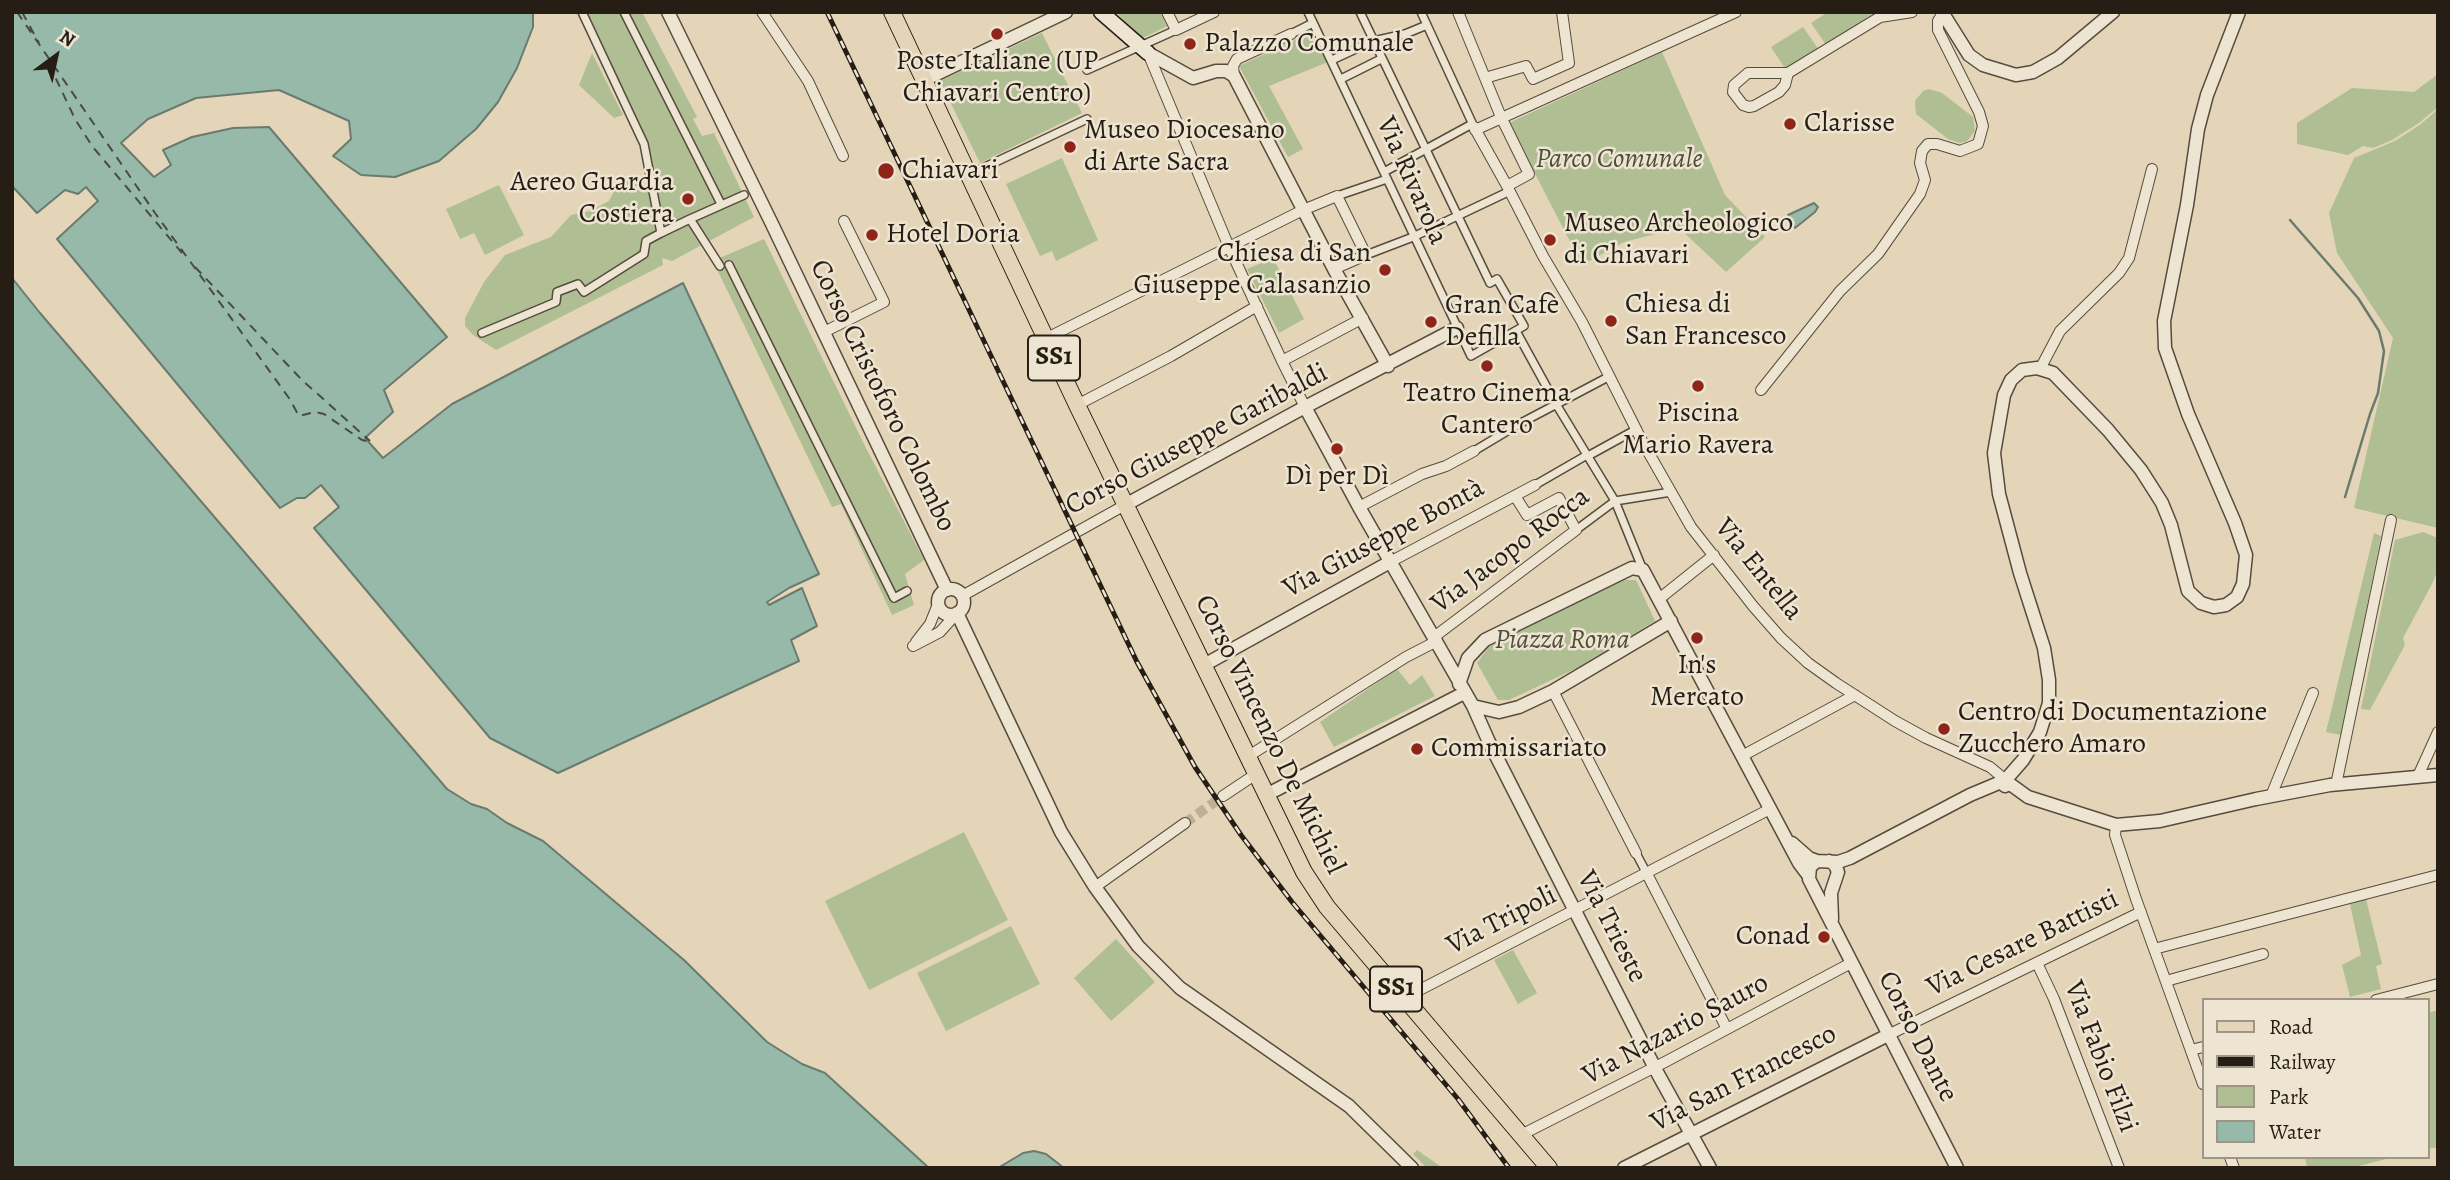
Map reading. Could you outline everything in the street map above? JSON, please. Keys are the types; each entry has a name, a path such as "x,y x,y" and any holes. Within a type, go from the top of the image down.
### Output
{"main road":[{"path":"892,12 968,175"},
{"path":"1101,12 1144,50"},
{"name":"SS1","path":"968,175 1125,505"},
{"name":"Corso Vincenzo De Michiel","path":"1125,505 1315,891 1549,1168"}],"street":[{"path":"582,12 644,145 661,233"},
{"path":"624,12 721,204"},
{"name":"Corso Cristoforo Colombo","path":"668,12 947,590"},
{"path":"762,12 808,81 843,156"},
{"path":"924,80 1066,12"},
{"path":"1167,12 1176,30"},
{"path":"1087,70 1144,50 1200,15 1214,12"},
{"name":"Via Rivarola","path":"1308,12 1471,356 1516,331"},
{"path":"1144,50 1229,247 1305,407 1462,689 1473,706 1499,712 1519,707 1553,691 1671,621 1643,570 1615,501 1556,404 1516,331 1524,326 1497,279 1490,283 1360,12"},
{"path":"1421,12 1474,127"},
{"path":"1334,270 1457,216 1509,189 1529,174 1501,117 1458,12"},
{"path":"1485,78 1526,66 1533,79 1569,63 1562,12"},
{"path":"1045,339 1303,210 1385,175 1425,148 1736,12"},
{"path":"1788,72 1785,85 1779,92 1754,106 1743,104 1733,92 1734,85 1748,73 1788,72 1828,51 1880,17 1912,12"},
{"path":"1942,12 1969,55 1983,65 2015,75 2033,72 2058,58 2113,12"},
{"path":"1761,390 1840,291 1878,254 1920,194 1925,180 1920,163 1922,151 1928,144 1960,151 1978,144 1983,126 1979,112 1938,30 1942,12"},
{"path":"1850,858 1836,878 1823,889 1810,879 1811,867 1823,861 1838,862 1850,858 1970,795 2006,780 2023,760 2040,732 2049,703 2044,648 1999,494 1994,453 2004,394 2011,380 2027,368 2053,373 2108,430 2141,470 2162,503 2171,525 2188,591 2201,603 2214,607 2226,605 2237,597 2243,584 2246,555 2188,414 2165,348 2164,321 2187,205 2198,129 2207,95 2239,12"},
{"path":"1313,23 1237,59 1233,66 1234,76 1334,270 1388,366"},
{"path":"1332,60 1373,41 1405,34 1427,25"},
{"path":"1144,50 1193,78 1216,71 1226,71 1234,76"},
{"path":"1341,79 1381,59"},
{"path":"968,175 1087,119"},
{"name":"Via Entella","path":"1474,127 1543,256 1572,303 1691,527 1781,638 1808,663 1855,695 1916,733 1990,767 2028,797 2116,825"},
{"path":"2040,369 2060,331 2119,273 2129,258 2152,169"},
{"path":"482,333 556,302 557,292 578,284 584,292 644,254 646,241 744,195"},
{"path":"1337,196 1366,255"},
{"path":"690,219 718,264"},
{"path":"824,332 884,302 844,221"},
{"path":"729,265 894,598 907,591"},
{"path":"1077,405 1171,356 1257,306"},
{"path":"1282,361 1363,318"},
{"name":"Corso Giuseppe Garibaldi","path":"962,596 1305,407 1457,328"},
{"path":"1359,507 1422,474 1446,467 1610,376"},
{"name":"Via Giuseppe Bontà","path":"1204,665 1637,429"},
{"path":"1615,501 1671,492"},
{"path":"1515,496 1527,516 1559,498 1576,530"},
{"name":"Via Jacopo Rocca","path":"1247,757 1436,639 1615,501"},
{"path":"2336,785 2391,520"},
{"path":"1659,599 1714,555"},
{"path":"1462,689 1468,658 1485,640 1632,568 1643,570"},
{"path":"954,589 962,596 963,608 940,632 913,646 930,624 940,595 954,589"},
{"path":"938,604 945,613 957,613"},
{"path":"957,613 1061,832 1095,887 1138,946 1180,988 1314,1080 1363,1119 1412,1168"},
{"name":"Corso Dante","path":"1671,621 1810,879 1833,930 1957,1168"},
{"path":"1266,795 1462,689"},
{"path":"1553,691 1727,1029"},
{"path":"2271,796 2313,693"},
{"path":"1742,756 1855,695"},
{"name":"Via Trieste","path":"1473,706 1655,1067 1710,1168"},
{"path":"2418,776 2438,732"},
{"path":"1223,796 1256,774"},
{"path":"2202,1081 2115,835 2116,825 2160,821 2271,796 2336,785 2438,775"},
{"name":"Via Tripoli","path":"1404,998 1770,809"},
{"path":"1095,887 1185,823"},
{"name":"Corso Dante","path":"1785,837 1809,858 1823,861"},
{"path":"1823,861 1835,865 1836,878"},
{"path":"2154,949 2438,875"},
{"name":"Corso Dante","path":"1833,930 1830,905 1836,878"},
{"name":"Via Cesare Battisti","path":"1888,1035 2141,912"},
{"path":"2166,981 2263,954"},
{"name":"Via Fabio Filzi","path":"2037,962 2054,999 2119,1168"},
{"name":"Via Nazario Sauro","path":"1521,1135 1851,963"},
{"path":"2384,998 2438,984"},
{"name":"Via San Francesco","path":"1623,1168 1888,1035"},
{"path":"2190,1050 2202,1047"}],"green space":[{"path":"580,12 642,12 697,117 693,119 702,136 714,133 754,217 672,261 662,258 663,265 496,350 473,335 465,326 465,318 484,282 505,255 551,237 571,215 590,211 609,201 622,176 649,190 641,140"},
{"path":"1116,12 1160,12 1167,26 1141,39"},
{"path":"1828,12 1869,12 1871,15 1826,45 1811,23"},
{"path":"1803,27 1819,50 1786,70 1771,47"},
{"path":"1314,31 1328,62 1269,86 1303,149 1288,157 1239,66"},
{"path":"1042,33 1082,113 980,163 940,81"},
{"name":"Parco Comunale","path":"1662,52 1725,195 1765,237 1726,272 1679,228 1624,242 1582,265 1509,123"},
{"path":"592,53 623,115 614,118 579,85"},
{"path":"2438,74 2438,107 2392,140 2373,148 2363,146 2348,155 2297,144 2297,123 2352,88 2414,92"},
{"path":"1929,89 1942,93 1973,117 1975,131 1967,141 1960,143 1948,139 1916,114 1915,101 1923,91"},
{"path":"2438,109 2438,528 2354,508 2393,338 2337,253 2329,213 2354,158 2395,141"},
{"path":"1062,158 1098,240 1056,261 1052,251 1040,256 1006,184"},
{"path":"499,185 524,235 485,255 474,233 460,239 446,209"},
{"path":"764,239 924,560 905,574 914,605 892,615 841,504 832,507 713,261"},
{"path":"1273,258 1304,319 1279,333 1247,269"},
{"path":"2423,532 2438,538 2438,569 2403,638 2405,645 2370,710 2361,709 2395,540"},
{"path":"2374,533 2381,536 2341,735 2326,732"},
{"name":"Piazza Roma","path":"1625,580 1636,580 1655,621 1579,667 1509,700 1498,700 1477,663 1489,647 1560,608"},
{"path":"1397,669 1410,685 1422,675 1435,696 1334,747 1320,722"},
{"path":"964,832 1008,920 869,990 825,901"},
{"path":"2366,899 2382,964 2376,966 2381,989 2350,997 2342,965 2361,955 2350,904"},
{"path":"1011,926 1040,984 946,1031 917,973"},
{"path":"1116,939 1155,982 1111,1021 1074,978"},
{"path":"1513,950 1537,993 1518,1004 1494,960"},
{"path":"2438,1010 2438,1147 2429,1149 2429,1012"},
{"path":"1417,1150 1443,1168 1427,1168 1413,1154"},
{"path":"2305,1159 2386,1159 2351,1168 2307,1168"}],"water":[{"path":"12,12 533,12 533,27 517,68 498,102 476,129 439,161 395,177 361,175 333,156 351,139 349,121 279,90 196,98 148,119 121,143 154,177 171,165 163,150 192,137 233,128 269,127 447,337 384,390 393,412 365,438 383,458 452,404 683,283 819,574 767,602 769,605 802,588 817,626 791,640 799,661 558,773 490,738 314,528 339,507 321,485 305,498 297,498 280,508 57,239 98,201 86,187 78,194 65,190 37,213 12,186"},
{"path":"1814,203 1818,207 1815,212 1795,228 1788,215"},
{"path":"12,278 447,789 543,841 684,960 767,1042 802,1064 825,1073 929,1168 12,1168"},
{"path":"1034,1151 1046,1154 1064,1168 998,1168 1023,1153"}],"waterway":[{"path":"2290,220 2358,298 2379,331 2384,351 2378,393 2345,497"}],"ferry route":[{"path":"17,12 155,213 289,398 299,416 315,412 324,414 362,440 370,442"},
{"path":"22,12 39,43"},
{"path":"49,64 75,119 92,146 182,253"},
{"path":"195,267 302,380 370,441"}],"tunnel":[{"path":"1185,823 1223,796"}],"railway":[{"path":"827,12 1137,662 1195,767 1241,835 1292,902 1458,1099 1509,1168"}],"place":[{"name":"Poste Italiane (UP Chiavari Centro)","path":"997,34"},
{"name":"Palazzo Comunale","path":"1190,44"},
{"name":"Clarisse","path":"1790,124"},
{"name":"Museo Diocesano di Arte Sacra","path":"1070,147"},
{"name":"Chiavari","path":"886,171"},
{"name":"Aereo Guardia Costiera","path":"688,199"},
{"name":"Hotel Doria","path":"872,235"},
{"name":"Museo Archeologico di Chiavari","path":"1550,240"},
{"name":"Chiesa di San Giuseppe Calasanzio","path":"1385,270"},
{"name":"Chiesa di San Francesco","path":"1611,321"},
{"name":"Gran Cafè Defilla","path":"1431,322"},
{"name":"Teatro Cinema Cantero","path":"1487,366"},
{"name":"Piscina Mario Ravera","path":"1698,386"},
{"name":"Dì per Dì","path":"1337,449"},
{"name":"In's Mercato","path":"1697,638"},
{"name":"Centro di Documentazione Zucchero Amaro","path":"1944,729"},
{"name":"Commissariato","path":"1417,749"},
{"name":"Conad","path":"1824,937"}]}
